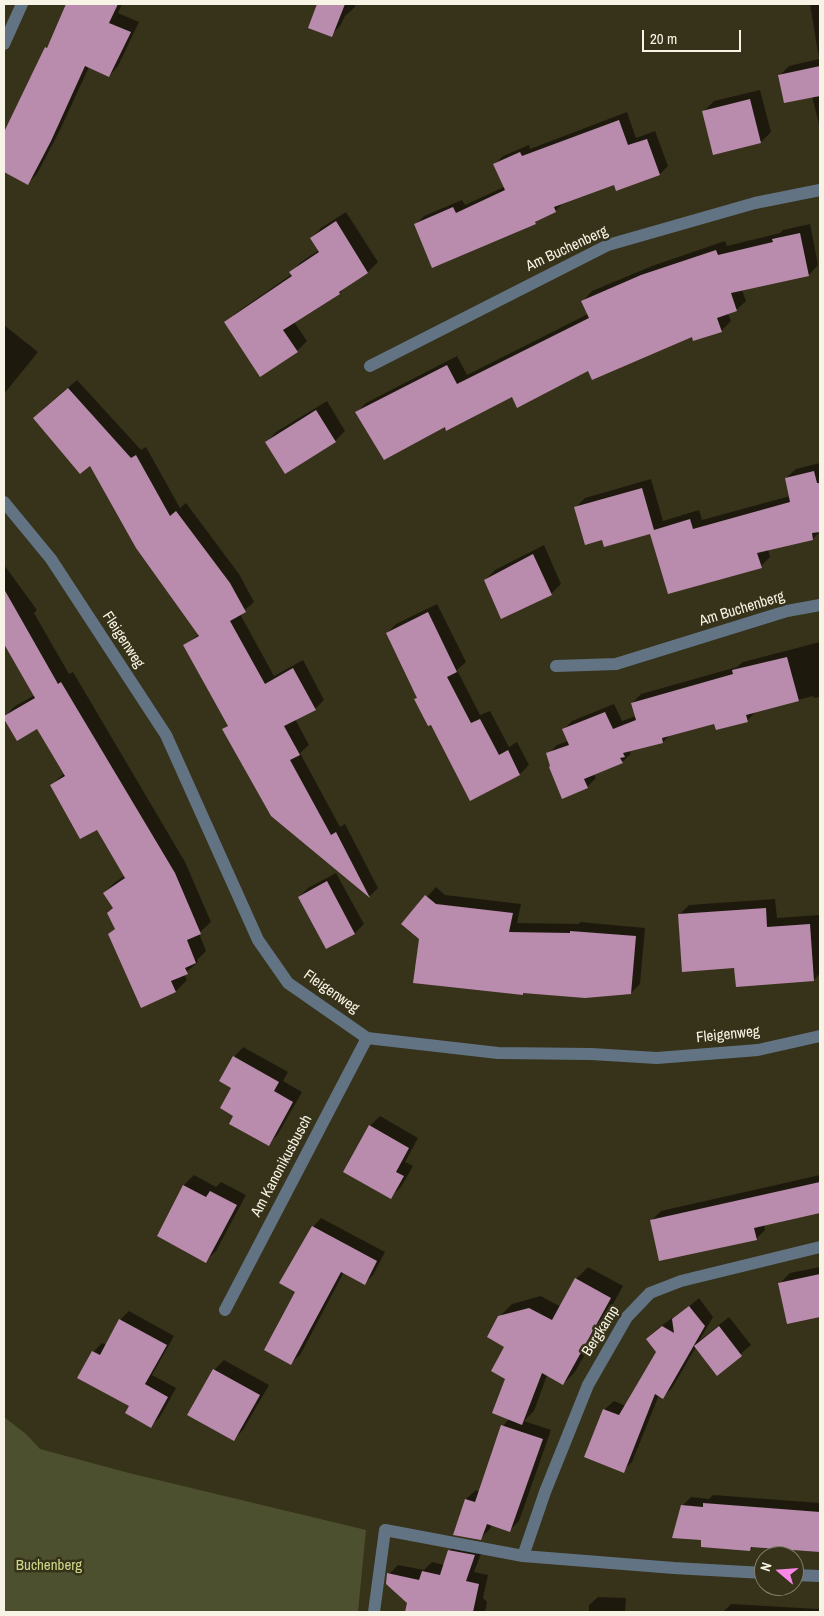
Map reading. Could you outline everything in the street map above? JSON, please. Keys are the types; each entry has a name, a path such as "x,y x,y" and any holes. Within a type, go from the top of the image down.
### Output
{"street":[{"path":"4,44 22,4"},
{"name":"Am Buchenberg","path":"370,366 608,245 755,203 820,190"},
{"name":"Fleigenweg","path":"4,502 51,560 166,735 258,940 288,983 368,1038 498,1053 591,1054 657,1058 758,1050 820,1036"},
{"name":"Am Buchenberg","path":"556,666 616,664 787,611 820,605"},
{"name":"Am Kanonikusbusch","path":"225,1310 368,1038"},
{"name":"Bergkamp","path":"523,1556 545,1492 588,1386 627,1317 650,1293 681,1281 820,1247"},
{"path":"374,1612 385,1530 523,1556 754,1572"},
{"path":"804,1575 820,1576"}],"green space":[{"name":"Buchenberg","path":"4,1417 26,1434 40,1449 129,1473 366,1530 358,1612 4,1612"}],"building":[{"path":"66,4 118,4 109,23 131,32 109,77 85,66 51,141 28,185 4,172 4,132 45,47 47,48"},
{"path":"317,4 345,4 332,37 308,28"},
{"path":"820,66 820,96 784,103 778,75"},
{"path":"750,99 761,143 713,155 702,111"},
{"path":"619,120 628,145 647,139 660,175 616,191 614,185 554,207 556,212 535,222 536,224 432,268 414,224 453,207 456,213 505,190 493,164 520,152 522,156"},
{"path":"336,221 368,273 339,292 340,294 283,330 298,352 260,377 224,322 292,276 289,272 319,252 310,238"},
{"path":"800,233 809,276 731,293 737,311 717,318 722,332 693,341 692,337 592,380 588,371 517,408 512,397 446,431 445,427 384,460 355,412 447,365 457,384 589,318 581,301 641,275 716,250 718,255 773,242 772,239"},
{"path":"68,388 131,458 136,455 170,516 176,511 230,583 246,612 230,621 265,684 293,668 316,710 284,726 300,755 290,760 331,835 336,832 370,898 271,816 222,729 228,726 183,645 199,636 136,548 90,466 80,474 33,418"},
{"path":"316,410 336,442 285,474 265,442"},
{"path":"814,471 817,483 820,483 820,532 812,533 813,540 757,553 762,568 668,594 650,534 604,547 602,540 585,545 574,507 642,488 654,530 690,519 693,529 790,502 785,478"},
{"path":"533,554 552,595 501,619 484,580"},
{"path":"4,589 58,684 61,682 175,873 201,934 187,940 196,963 185,968 188,974 171,981 176,992 141,1008 108,934 115,929 107,913 113,908 103,893 125,878 97,830 80,839 50,785 65,776 37,729 17,741 4,719 4,716 35,698 4,644"},
{"path":"428,612 457,672 447,677 471,723 480,719 499,755 508,750 520,775 470,801 431,725 428,726 414,699 417,698 386,633"},
{"path":"787,657 799,701 746,715 748,722 716,730 714,724 662,738 663,743 623,753 625,757 620,758 623,763 584,779 588,788 562,799 549,767 546,753 569,745 562,729 605,712 613,729 636,720 631,703 733,674 732,670"},
{"path":"327,881 355,934 326,949 298,897"},
{"path":"425,895 436,904 513,913 509,932 570,933 570,931 636,936 631,994 585,998 523,993 523,995 413,983 419,939 401,924"},
{"path":"766,908 767,927 810,924 814,981 736,987 734,968 682,972 678,914"},
{"path":"233,1056 279,1082 274,1091 293,1102 269,1146 229,1124 233,1116 220,1108 231,1088 219,1081"},
{"path":"369,1125 409,1148 396,1172 404,1176 391,1199 343,1172"},
{"path":"820,1182 820,1213 754,1228 757,1240 659,1261 650,1220"},
{"path":"183,1185 206,1197 210,1191 237,1205 206,1263 157,1236"},
{"path":"312,1226 377,1261 365,1285 341,1272 291,1365 264,1350 295,1292 279,1283"},
{"path":"820,1274 820,1317 787,1324 778,1283"},
{"path":"575,1278 611,1298 563,1385 542,1373 522,1425 492,1413 505,1379 491,1371 504,1347 487,1337 498,1316 529,1308 552,1320"},
{"path":"689,1306 705,1326 663,1399 655,1394 624,1473 584,1457 603,1409 619,1415 656,1352 646,1339 662,1326 674,1333 672,1319"},
{"path":"119,1319 167,1345 145,1384 168,1397 151,1428 125,1413 129,1406 77,1378 92,1351 100,1355"},
{"path":"719,1326 742,1356 717,1376 694,1346"},
{"path":"213,1369 260,1395 234,1441 187,1415"},
{"path":"501,1425 543,1439 510,1532 487,1524 481,1540 453,1535 465,1499 475,1502"},
{"path":"703,1503 820,1512 820,1552 804,1551 804,1546 754,1546 751,1547 750,1551 701,1547 701,1540 672,1538 681,1505 703,1507"},
{"path":"448,1550 475,1555 466,1581 479,1584 473,1612 405,1612 407,1603 386,1584 387,1573 419,1580 422,1571 440,1575"}]}
